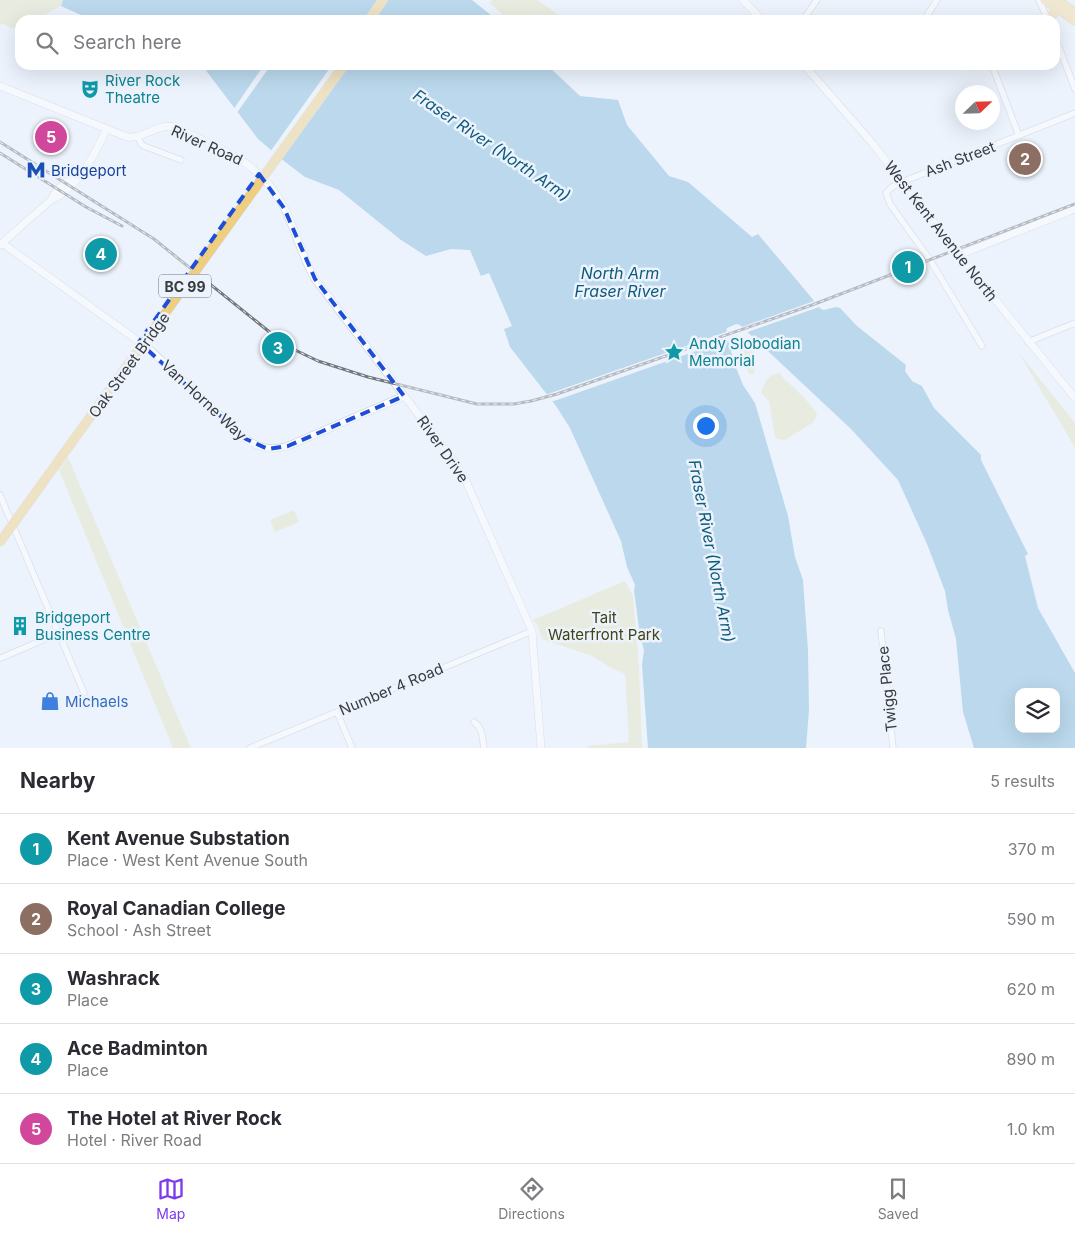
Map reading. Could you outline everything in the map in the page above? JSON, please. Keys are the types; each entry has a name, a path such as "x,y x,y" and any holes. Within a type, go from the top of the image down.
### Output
{"highway":[{"path":"372,15 383,0"},
{"path":"378,15 389,0"},
{"name":"Oak Street Bridge","path":"0,532 334,70"},
{"name":"Oak Street Bridge","path":"0,542 340,70"}],"main road":[{"path":"1045,0 1075,12"},
{"path":"1051,15 1057,4"},
{"path":"1057,4 1075,21"}],"street":[{"path":"743,0 757,15"},
{"path":"806,15 817,0"},
{"path":"927,15 937,0"},
{"path":"1039,0 1046,15"},
{"path":"1060,50 1075,89"},
{"name":"West Kent Avenue North","path":"808,70 873,144 1028,342 1075,398"},
{"path":"994,70 1019,136"},
{"name":"River Road","path":"0,86 127,137 138,136 165,126 174,127 238,157 268,183"},
{"name":"Ash Street","path":"902,182 1075,113"},
{"path":"1,243 51,200 67,190 95,152 106,130"},
{"path":"138,136 141,144 144,146 181,160"},
{"path":"902,182 888,190 886,196 930,260 982,346"},
{"name":"River Drive","path":"268,183 284,208 302,254 315,279 454,461 465,479 532,631 541,748"},
{"path":"959,255 1075,209"},
{"name":"Van Horne Way","path":"1,243 148,348 242,436 259,446 271,449 288,446 404,396"},
{"path":"1028,342 1075,323"},
{"path":"0,495 1,502 84,693"},
{"name":"Number 4 Road","path":"250,748 532,631"},
{"name":"Twigg Place","path":"881,631 893,748"},
{"path":"1,658 59,633"},
{"path":"337,712 353,748"},
{"path":"474,722 482,732 484,748"}],"highlighted area":[{"path":"259,174 284,208 315,279 404,396 288,446 268,449 246,439 139,342"}],"green space":[{"path":"0,0 63,0 61,6 44,15 15,15 15,29 3,24 0,25"},
{"path":"492,0 537,0 559,15 503,15 490,3"},
{"path":"742,340 753,344 751,348 756,356 753,374 749,374 737,345 737,342"},
{"path":"1019,353 1075,423 1075,448 1068,436"},
{"path":"779,373 805,398 817,414 814,422 785,440 775,437 769,401 761,393 769,377"},
{"path":"68,457 191,748 173,748 59,470"},
{"path":"294,510 299,522 275,532 270,520"},
{"name":"Tait Waterfront Park","path":"625,581 633,596 639,666 642,748 588,748 588,746 629,742 625,674 592,656 542,639 537,624 533,620"}],"water":[{"path":"63,0 472,0 491,15 81,15 61,6"},
{"name":"North Arm Fraser River","path":"206,70 552,70 580,96 618,100 627,125 669,176 688,182 752,237 758,234 821,309 840,308 857,326 906,365 905,371 912,381 922,386 934,408 981,455 981,460 1028,554 1025,556 1038,608 1075,673 1075,748 974,748 963,712 956,639 945,591 927,544 898,480 851,429 740,325 736,324 727,328 726,333 743,385 755,403 788,516 795,557 803,580 808,651 809,710 806,748 648,748 642,665 644,650 640,636 635,585 627,567 621,541 570,428 556,406 510,347 504,329 512,326 489,273 481,276 470,250 451,249 426,256 401,240 339,190 305,177 258,139"}],"pier":[{"path":"261,70 267,70 236,114 233,110"},
{"path":"328,70 345,70 280,161 270,152"},
{"path":"817,300 822,306 745,333 739,328"},
{"path":"729,331 730,339 560,399 550,402 545,395"}],"railway":[{"path":"0,142 154,239 293,349 318,361 368,377 477,404 514,404 557,394 812,305 1075,204"},
{"path":"0,153 86,207 122,226"}],"place":[{"name":"River Rock Theatre","path":"90,89"},
{"name":"The Hotel at River Rock","path":"51,137"},
{"name":"Royal Canadian College","path":"1025,159"},
{"name":"Bridgeport","path":"36,170"},
{"name":"Ace Badminton","path":"101,254"},
{"name":"Kent Avenue Substation","path":"908,267"},
{"name":"Washrack","path":"278,348"},
{"name":"Andy Slobodian Memorial","path":"674,352"},
{"name":"Bridgeport Business Centre","path":"20,626"},
{"name":"Michaels","path":"50,701"}],"water label":[{"name":"Fraser River (North Arm)","path":"492,145"},
{"name":"Fraser River (North Arm)","path":"712,551"}]}
